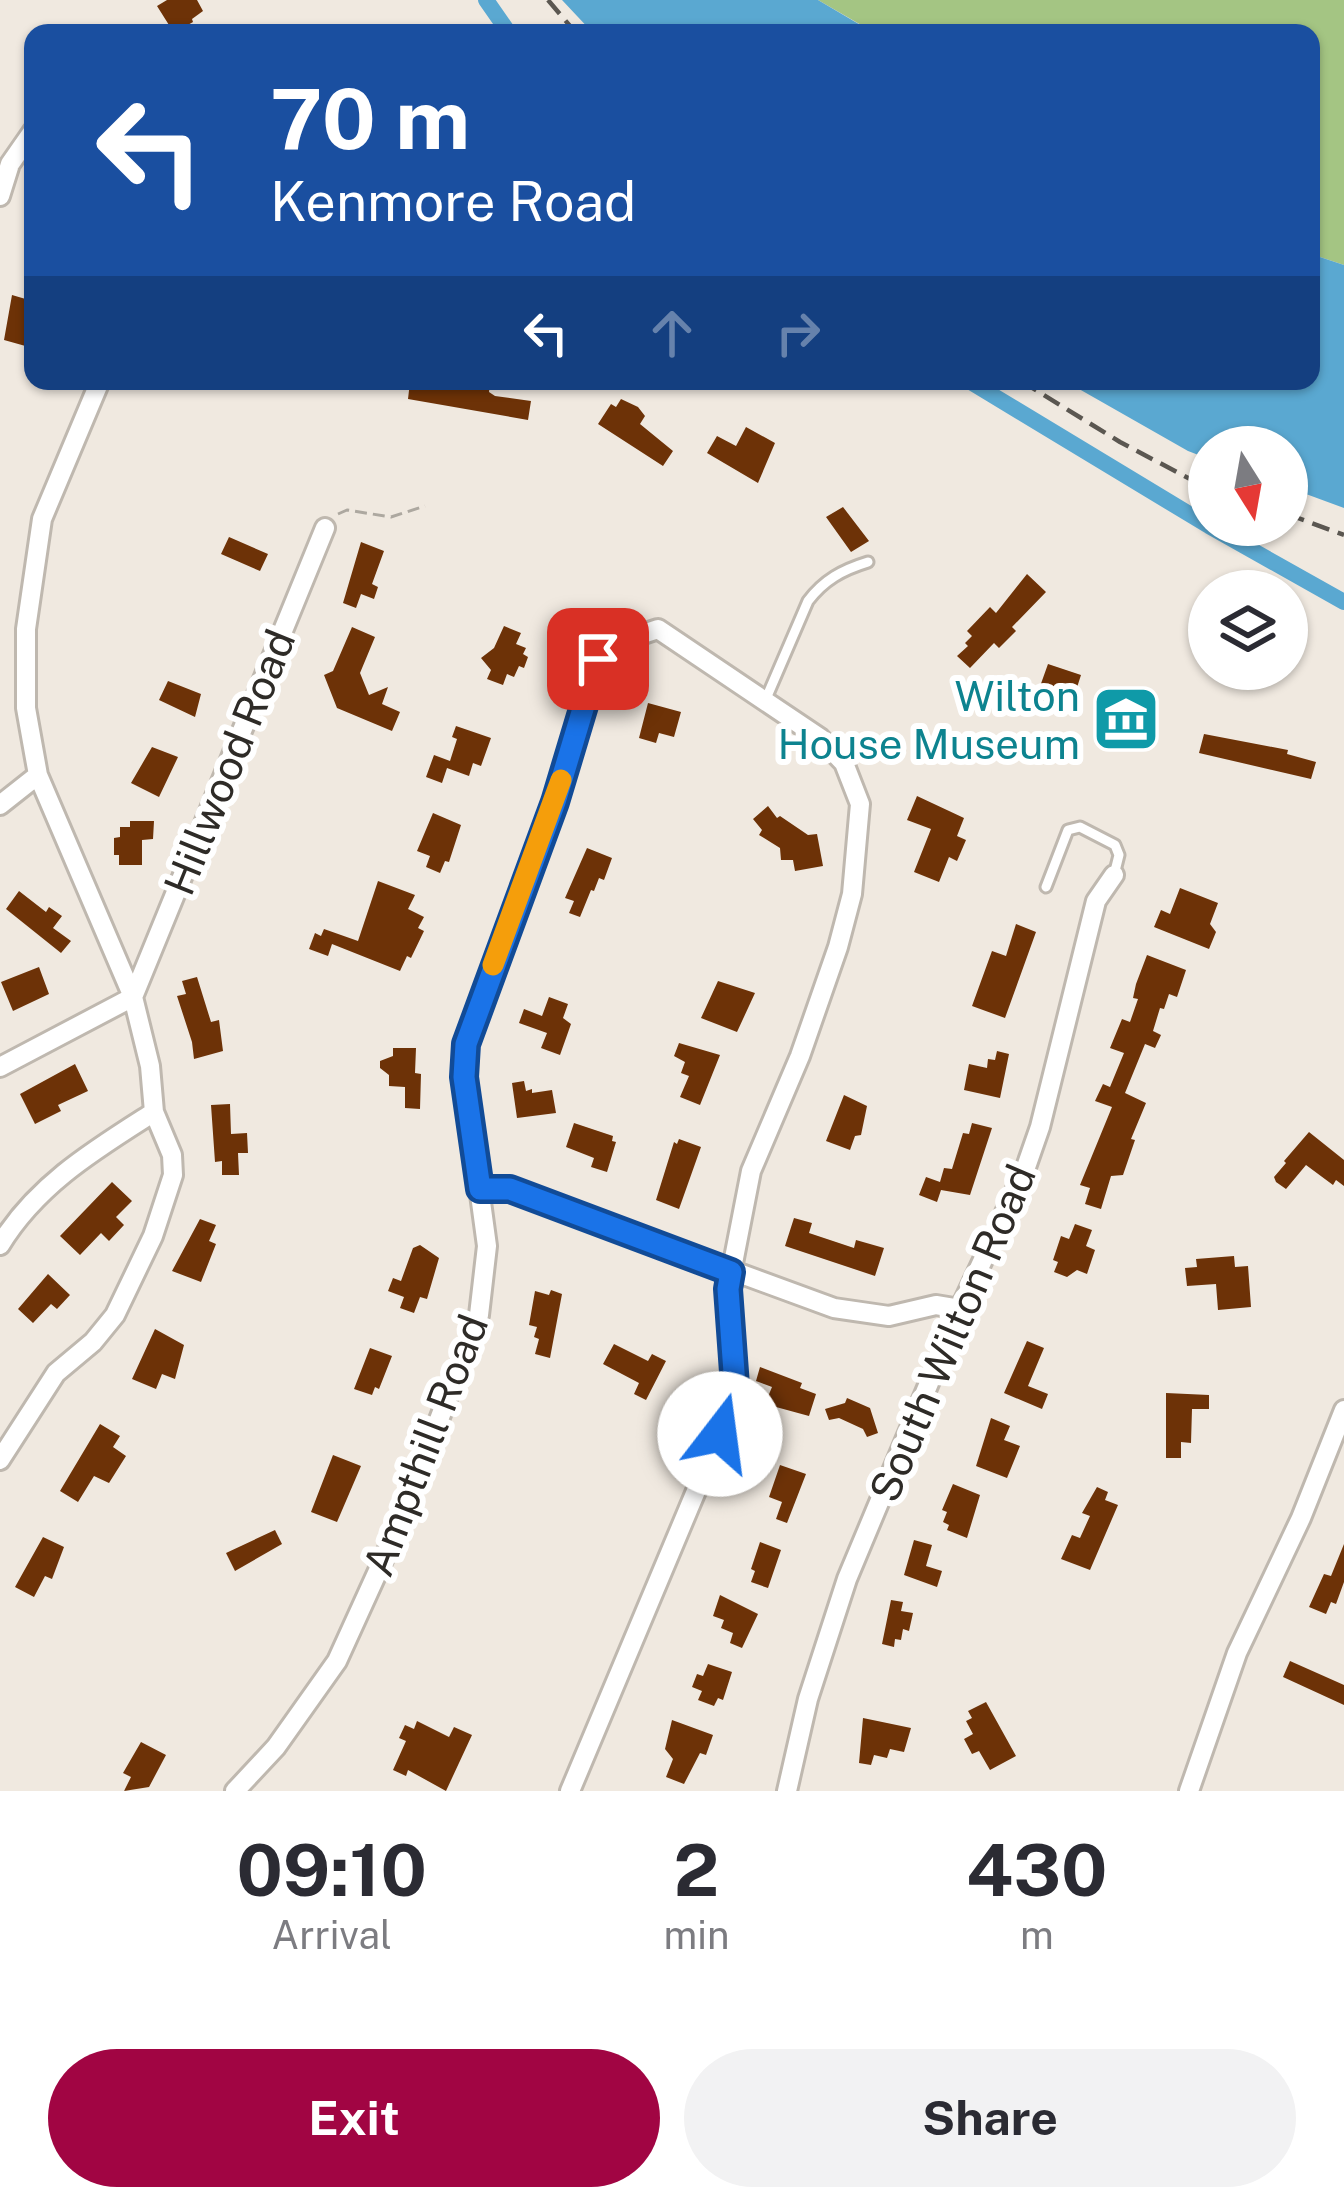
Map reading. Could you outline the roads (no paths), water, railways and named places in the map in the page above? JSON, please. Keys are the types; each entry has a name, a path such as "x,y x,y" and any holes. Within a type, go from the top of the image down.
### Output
{"street":[{"path":"0,196 10,164 24,144"},
{"path":"0,1460 56,1373 93,1342 115,1315 153,1236 172,1174 172,1155 154,1112 150,1066 134,997 38,775 26,708 33,558 56,477 96,390"},
{"name":"Hillwood Road","path":"134,997 325,528"},
{"name":"Ampthill Road","path":"235,1791 298,1718 337,1661 398,1527 479,1315 487,1246 464,1077 466,1044 555,802 604,647 658,629 820,738 844,763 860,804 860,832 852,894 838,947 752,1171 728,1289 735,1386 720,1434 571,1791"},
{"path":"0,805 38,775"},
{"name":"South Wilton Road","path":"787,1791 808,1700 848,1579 960,1309 1025,1170 1096,901 1114,875"},
{"path":"0,1067 134,997"},
{"path":"0,1245 26,1208 66,1171 154,1112"},
{"path":"480,1189 510,1189 834,1308 889,1316 936,1304 960,1309"},
{"path":"1190,1791 1237,1653 1301,1518 1344,1410"}],"lane":[{"path":"765,700 819,587 834,575 868,562"},
{"path":"1046,887 1068,830 1080,827 1114,845 1119,855 1114,875"}],"water":[{"path":"562,0 818,0 859,24 585,24"},
{"path":"1320,257 1344,265 1344,508 1308,495 1308,426 1188,426 1188,451 1081,390 1320,390"}],"waterway":[{"path":"486,0 503,24"},
{"path":"984,390 1344,602"}],"railway":[{"path":"548,0 568,24"},
{"path":"1036,390 1188,478"},
{"path":"1308,522 1344,535"}],"place":[{"name":"Wilton House Museum","path":"1126,719"}]}
